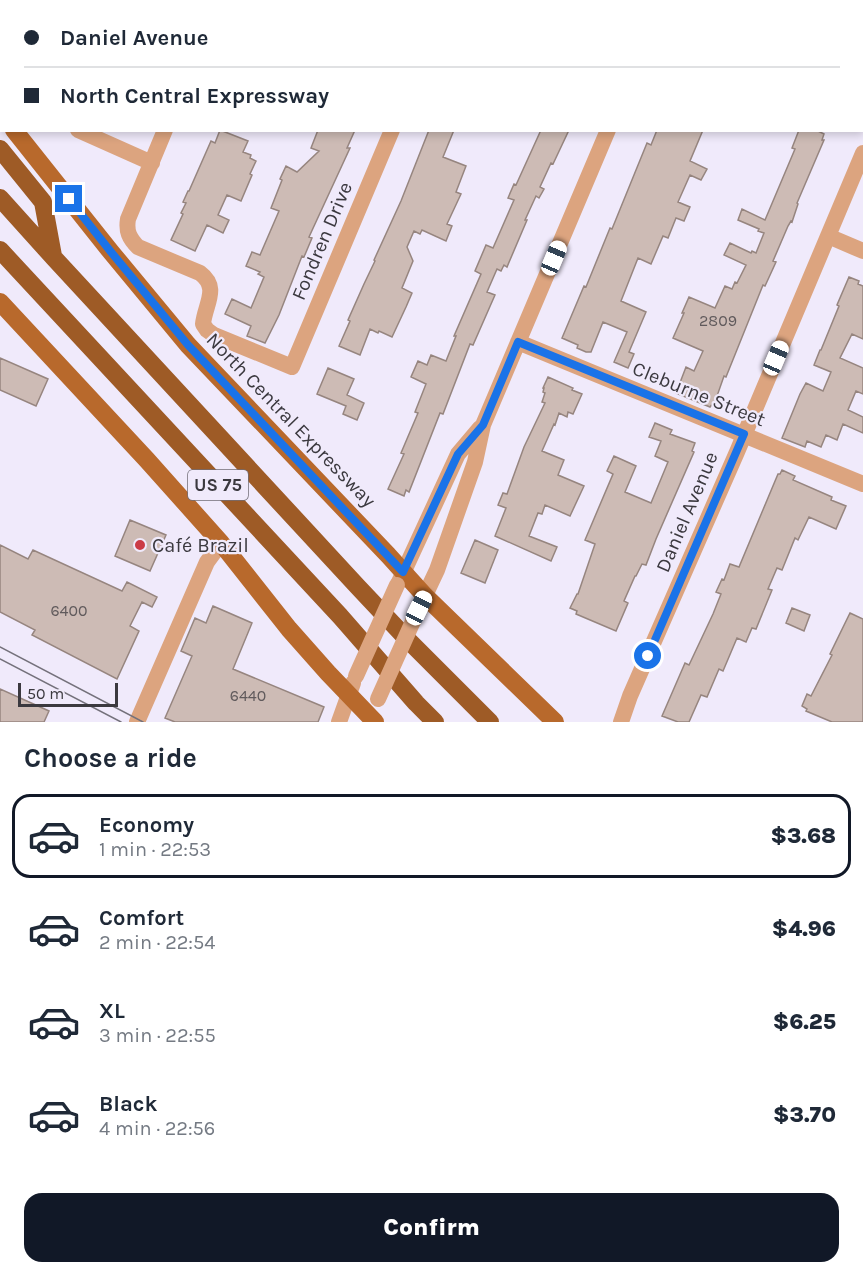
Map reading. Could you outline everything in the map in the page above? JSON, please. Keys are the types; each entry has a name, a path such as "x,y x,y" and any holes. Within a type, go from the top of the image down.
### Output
{"highway":[{"path":"0,149 43,202 54,258"},
{"name":"US 75","path":"0,198 407,639 485,717"},
{"name":"US 75","path":"0,250 340,616 435,722"},
{"path":"485,717 500,722"}],"main road":[{"name":"North Central Expressway","path":"17,132 188,345 400,578 422,602 555,722"},
{"path":"0,302 221,543 289,629 370,720"}],"street":[{"path":"82,132 152,163 164,132"},
{"name":"Fondren Drive","path":"152,163 128,219 127,227 131,240 138,247 206,277 210,283 210,296 203,324 207,330 292,368 391,132"},
{"path":"370,720 436,570 475,462 483,425 607,132"},
{"name":"Daniel Avenue","path":"621,722 621,717 863,153"},
{"path":"828,236 863,251"},
{"name":"Cleburne Street","path":"518,342 863,484"},
{"path":"339,722 348,694 458,454 483,425"},
{"path":"137,722 207,561 221,543"}],"building":[{"path":"219,132 248,141 243,152 251,155 250,158 256,161 241,201 227,195 218,215 229,220 223,233 207,225 195,251 171,240 183,214 181,213 186,203 183,202 211,141 215,143"},
{"path":"317,132 354,132 347,148 350,148 309,237 312,238 304,257 302,256 279,315 265,343 247,336 251,326 225,314 232,299 251,308 264,277 258,274 260,272 246,266 252,252 260,255 279,211 271,208 286,166 297,172 319,151 311,148"},
{"path":"428,132 453,132 443,157 466,166 456,192 461,194 447,224 452,226 446,241 422,230 420,234 414,231 407,247 413,261 402,288 412,293 406,307 392,337 370,329 360,355 339,346 350,321 348,320 401,201"},
{"path":"540,132 568,132 540,187 544,189 539,198 536,196 525,220 527,220 507,267 504,265 501,271 497,269 487,292 495,295 473,345 470,344 409,492 406,490 404,496 388,489 404,454 401,453 418,413 415,412 426,384 411,377 418,361 427,365 431,355 446,361 456,336 454,336 481,274 475,271 486,245 493,248 514,200 508,198 514,184 516,185"},
{"path":"656,132 702,132 690,161 707,169 701,180 690,175 678,202 690,207 684,221 676,218 668,238 663,236 651,264 638,258 621,301 646,312 629,352 634,354 628,368 614,362 627,332 603,322 591,352 577,348 578,345 562,338 610,228 612,229 647,143 651,145"},
{"path":"798,132 824,134 822,140 824,140 797,203 792,222 788,226 773,261 776,262 765,286 763,285 726,377 724,376 716,399 710,407 676,393 686,367 694,371 703,351 673,338 689,297 715,308 725,286 732,289 735,282 737,283 746,265 724,255 730,243 756,253 764,233 738,220 742,209 765,220 795,149 792,148"},
{"path":"849,277 859,281 858,284 863,286 863,339 852,334 840,358 863,368 863,394 856,391 848,410 863,417 863,433 843,424 837,440 826,435 821,447 807,441 805,447 782,438 806,383 823,391 831,372 814,365"},
{"path":"0,358 48,379 36,406 0,390"},
{"path":"328,368 354,379 347,395 364,403 357,420 343,414 346,406 317,394"},
{"path":"548,377 582,394 573,414 568,412 567,417 559,413 542,451 564,460 558,475 584,486 570,516 545,505 542,514 538,513 529,536 557,547 551,561 495,536 506,508 498,505 503,493 507,494 524,447 545,403 542,402 545,393 543,388"},
{"path":"655,423 672,430 670,434 695,443 692,451 694,452 646,565 642,564 624,601 628,603 616,631 576,614 577,611 570,608 578,594 595,544 585,540 613,474 607,471 614,456 636,466 625,492 651,503 668,462 655,456 661,441 649,437"},
{"path":"782,470 795,476 793,480 832,497 831,500 846,506 836,529 809,517 798,540 795,538 782,570 777,568 768,589 772,590 756,629 752,628 746,642 737,638 723,671 719,669 707,697 701,695 689,722 678,722 662,716 685,663 689,665 713,614 721,594 716,592 722,579 724,580 730,564 739,567 778,474"},
{"name":"Café Brazil","path":"130,520 166,535 150,571 115,556"},
{"path":"475,540 498,550 485,583 461,573"},
{"path":"0,545 28,559 33,550 122,591 127,582 157,597 152,607 142,602 130,626 139,631 117,679 32,635 35,630 0,612"},
{"path":"213,606 252,623 233,669 324,707 318,722 175,722 165,718 192,656 181,651 195,618 206,623"},
{"path":"792,608 810,615 804,631 786,623"},
{"path":"850,613 863,619 863,722 832,722 806,711 807,709 802,706 807,694 811,696"},
{"path":"0,689 49,711 44,722 0,722"}],"tram line":[{"path":"0,647 143,722"},
{"path":"0,659 121,722"}],"place":[{"name":"Café Brazil","path":"140,545"}],"route":[{"path":"69,199 188,345 403,572 458,454 483,425 518,342 744,434 648,656"}]}
